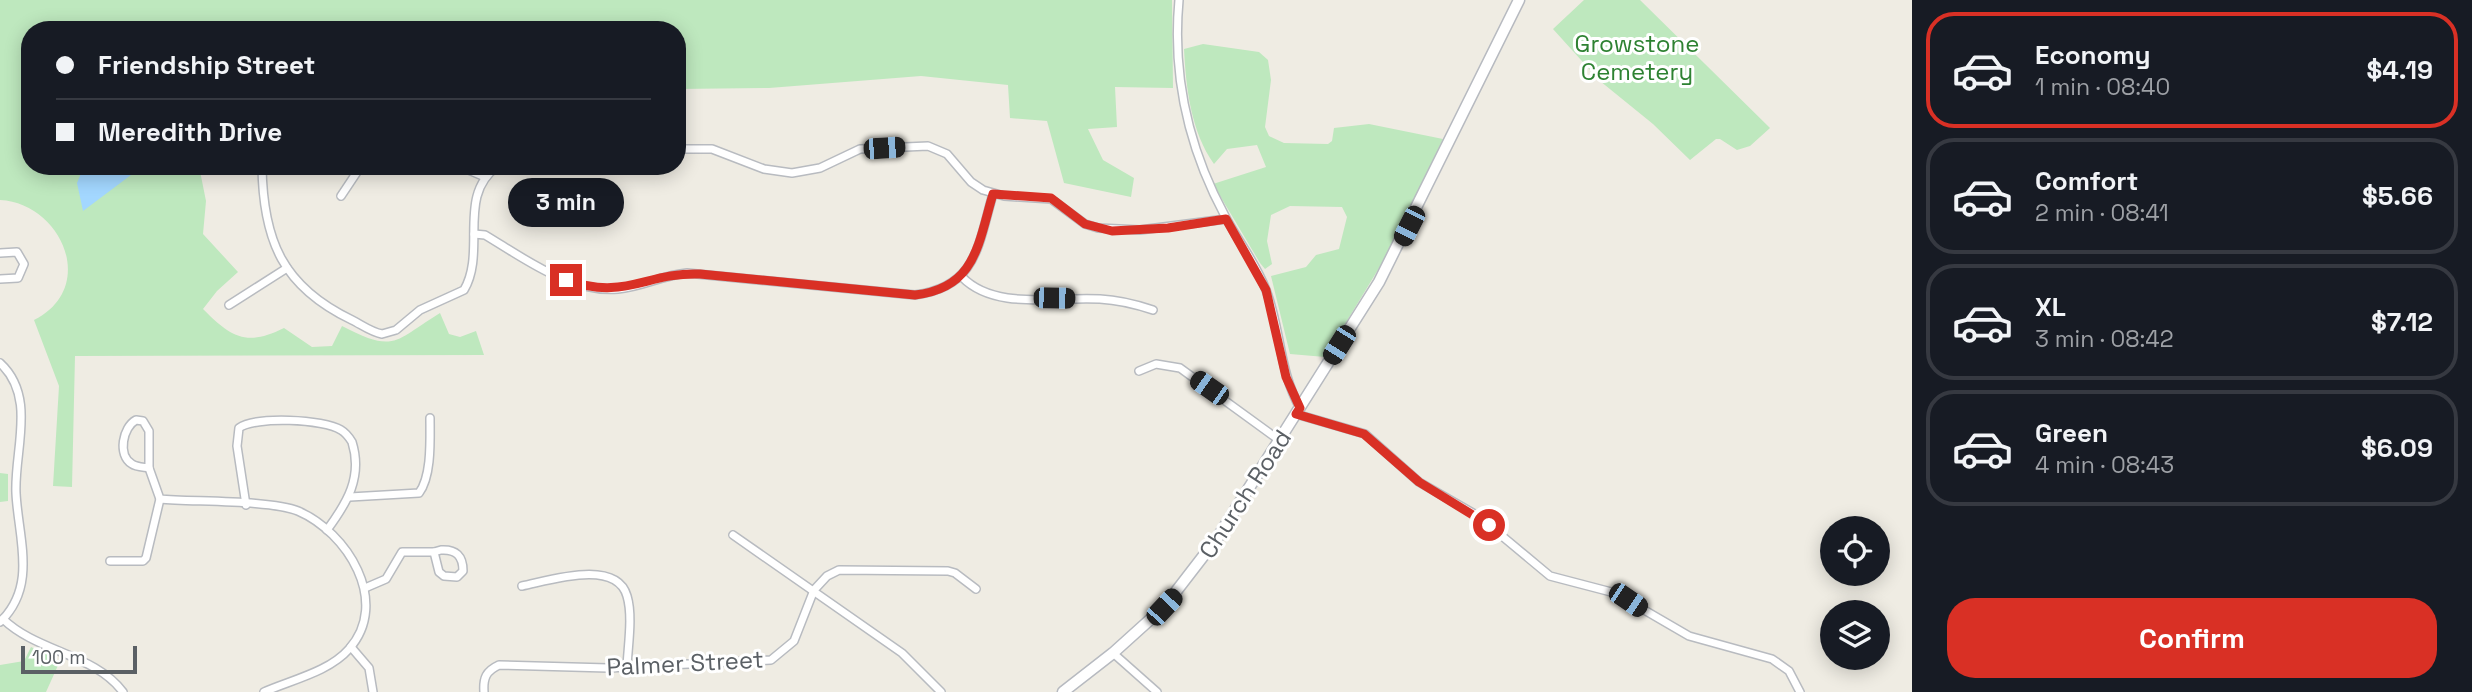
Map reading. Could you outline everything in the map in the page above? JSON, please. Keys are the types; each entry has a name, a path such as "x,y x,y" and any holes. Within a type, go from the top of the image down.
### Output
{"street":[{"path":"1179,0 1177,56 1185,110 1203,170 1226,219 1266,290 1286,377 1298,411 1364,434 1419,482 1478,516 1550,576 1615,593 1689,636 1772,659 1789,671 1800,692"},
{"name":"Church Road","path":"1063,692 1113,653 1164,607 1198,566 1388,266 1518,0"},
{"path":"686,149 712,149 764,169 792,173 820,168 860,149 928,146 947,154 971,182 993,194 1051,198 1085,224 1112,231 1168,228 1226,219"},
{"path":"263,175 266,224 272,242 287,268 320,303 374,332 389,334 420,310 464,290 473,270 474,207 487,175"},
{"path":"341,196 355,175"},
{"path":"480,175 485,177"},
{"path":"474,234 485,235 566,280 605,289 631,287 687,273 915,295 941,289 962,277 978,247 993,194"},
{"path":"0,253 17,252 24,264 18,278 0,279"},
{"path":"229,305 287,268"},
{"path":"962,277 976,289 996,296 1125,301 1153,310"},
{"path":"0,363 11,375 20,400 16,492 24,554 19,591 2,620 29,637 104,673 123,692"},
{"path":"1139,371 1156,364 1180,368 1279,440"},
{"path":"350,497 419,494 424,486 429,454 429,418"},
{"path":"110,561 143,561 146,558 160,499 149,468 149,431 143,421 136,420 128,426 124,434 126,456 132,464 149,468"},
{"path":"246,505 236,437 239,428 254,421 315,423 342,430 355,451 350,497 327,530"},
{"path":"160,499 298,511 327,530 351,558 365,588 366,614 351,647 324,667 264,692"},
{"path":"733,535 902,653 941,692"},
{"path":"365,588 386,579 402,552 454,551 463,563 463,571 457,577 444,576 439,572 434,552"},
{"path":"814,590 833,572 853,569 948,571 955,573 976,589"},
{"path":"522,586 594,573 614,580 627,597 627,667"},
{"name":"Palmer Street","path":"484,692 485,677 491,669 499,666 627,667 771,660 794,641 814,590"},
{"path":"351,647 369,668 373,692"},
{"path":"1113,653 1157,692"},
{"path":"285,692 286,682"}],"green space":[{"path":"0,0 1172,0 1173,88 1115,87 1117,127 1088,129 1103,160 1134,178 1131,197 1064,183 1047,121 1010,118 1008,85 921,76 769,88 686,89 686,21 21,21 21,175 201,175 206,201 203,234 238,272 217,291 203,309 222,326 249,338 271,334 284,328 312,347 332,346 342,326 360,335 385,342 403,337 440,313 449,334 460,337 476,331 484,355 75,356 72,487 53,486 59,386 34,320 54,305 65,288 68,268 64,249 55,231 40,215 22,205 0,200"},
{"name":"Growstone Cemetery","path":"1584,0 1640,0 1770,128 1750,146 1737,150 1716,139 1690,160 1653,124 1600,81 1553,29"},
{"path":"1203,44 1259,52 1268,60 1271,80 1265,127 1269,136 1284,143 1328,144 1332,141 1334,128 1369,124 1443,139 1393,245 1325,357 1290,354 1271,276 1306,267 1316,255 1339,249 1347,217 1342,207 1290,206 1271,215 1267,241 1272,264 1265,269 1260,263 1213,184 1266,167 1257,145 1227,149 1214,164 1206,151 1191,109 1184,49"},
{"path":"0,473 8,474 8,501 0,502"},
{"path":"31,647 60,661 46,692 0,692 0,665 24,661"}],"water":[{"path":"80,175 131,175 83,211 77,183"}],"route":[{"path":"566,280 592,287 618,289 673,274 687,273 915,295 941,289 962,277 978,247 993,194 1051,198 1085,224 1112,231 1168,228 1226,219 1252,260 1266,290 1286,377 1300,408 1296,414 1364,434 1419,482 1489,525"}]}
